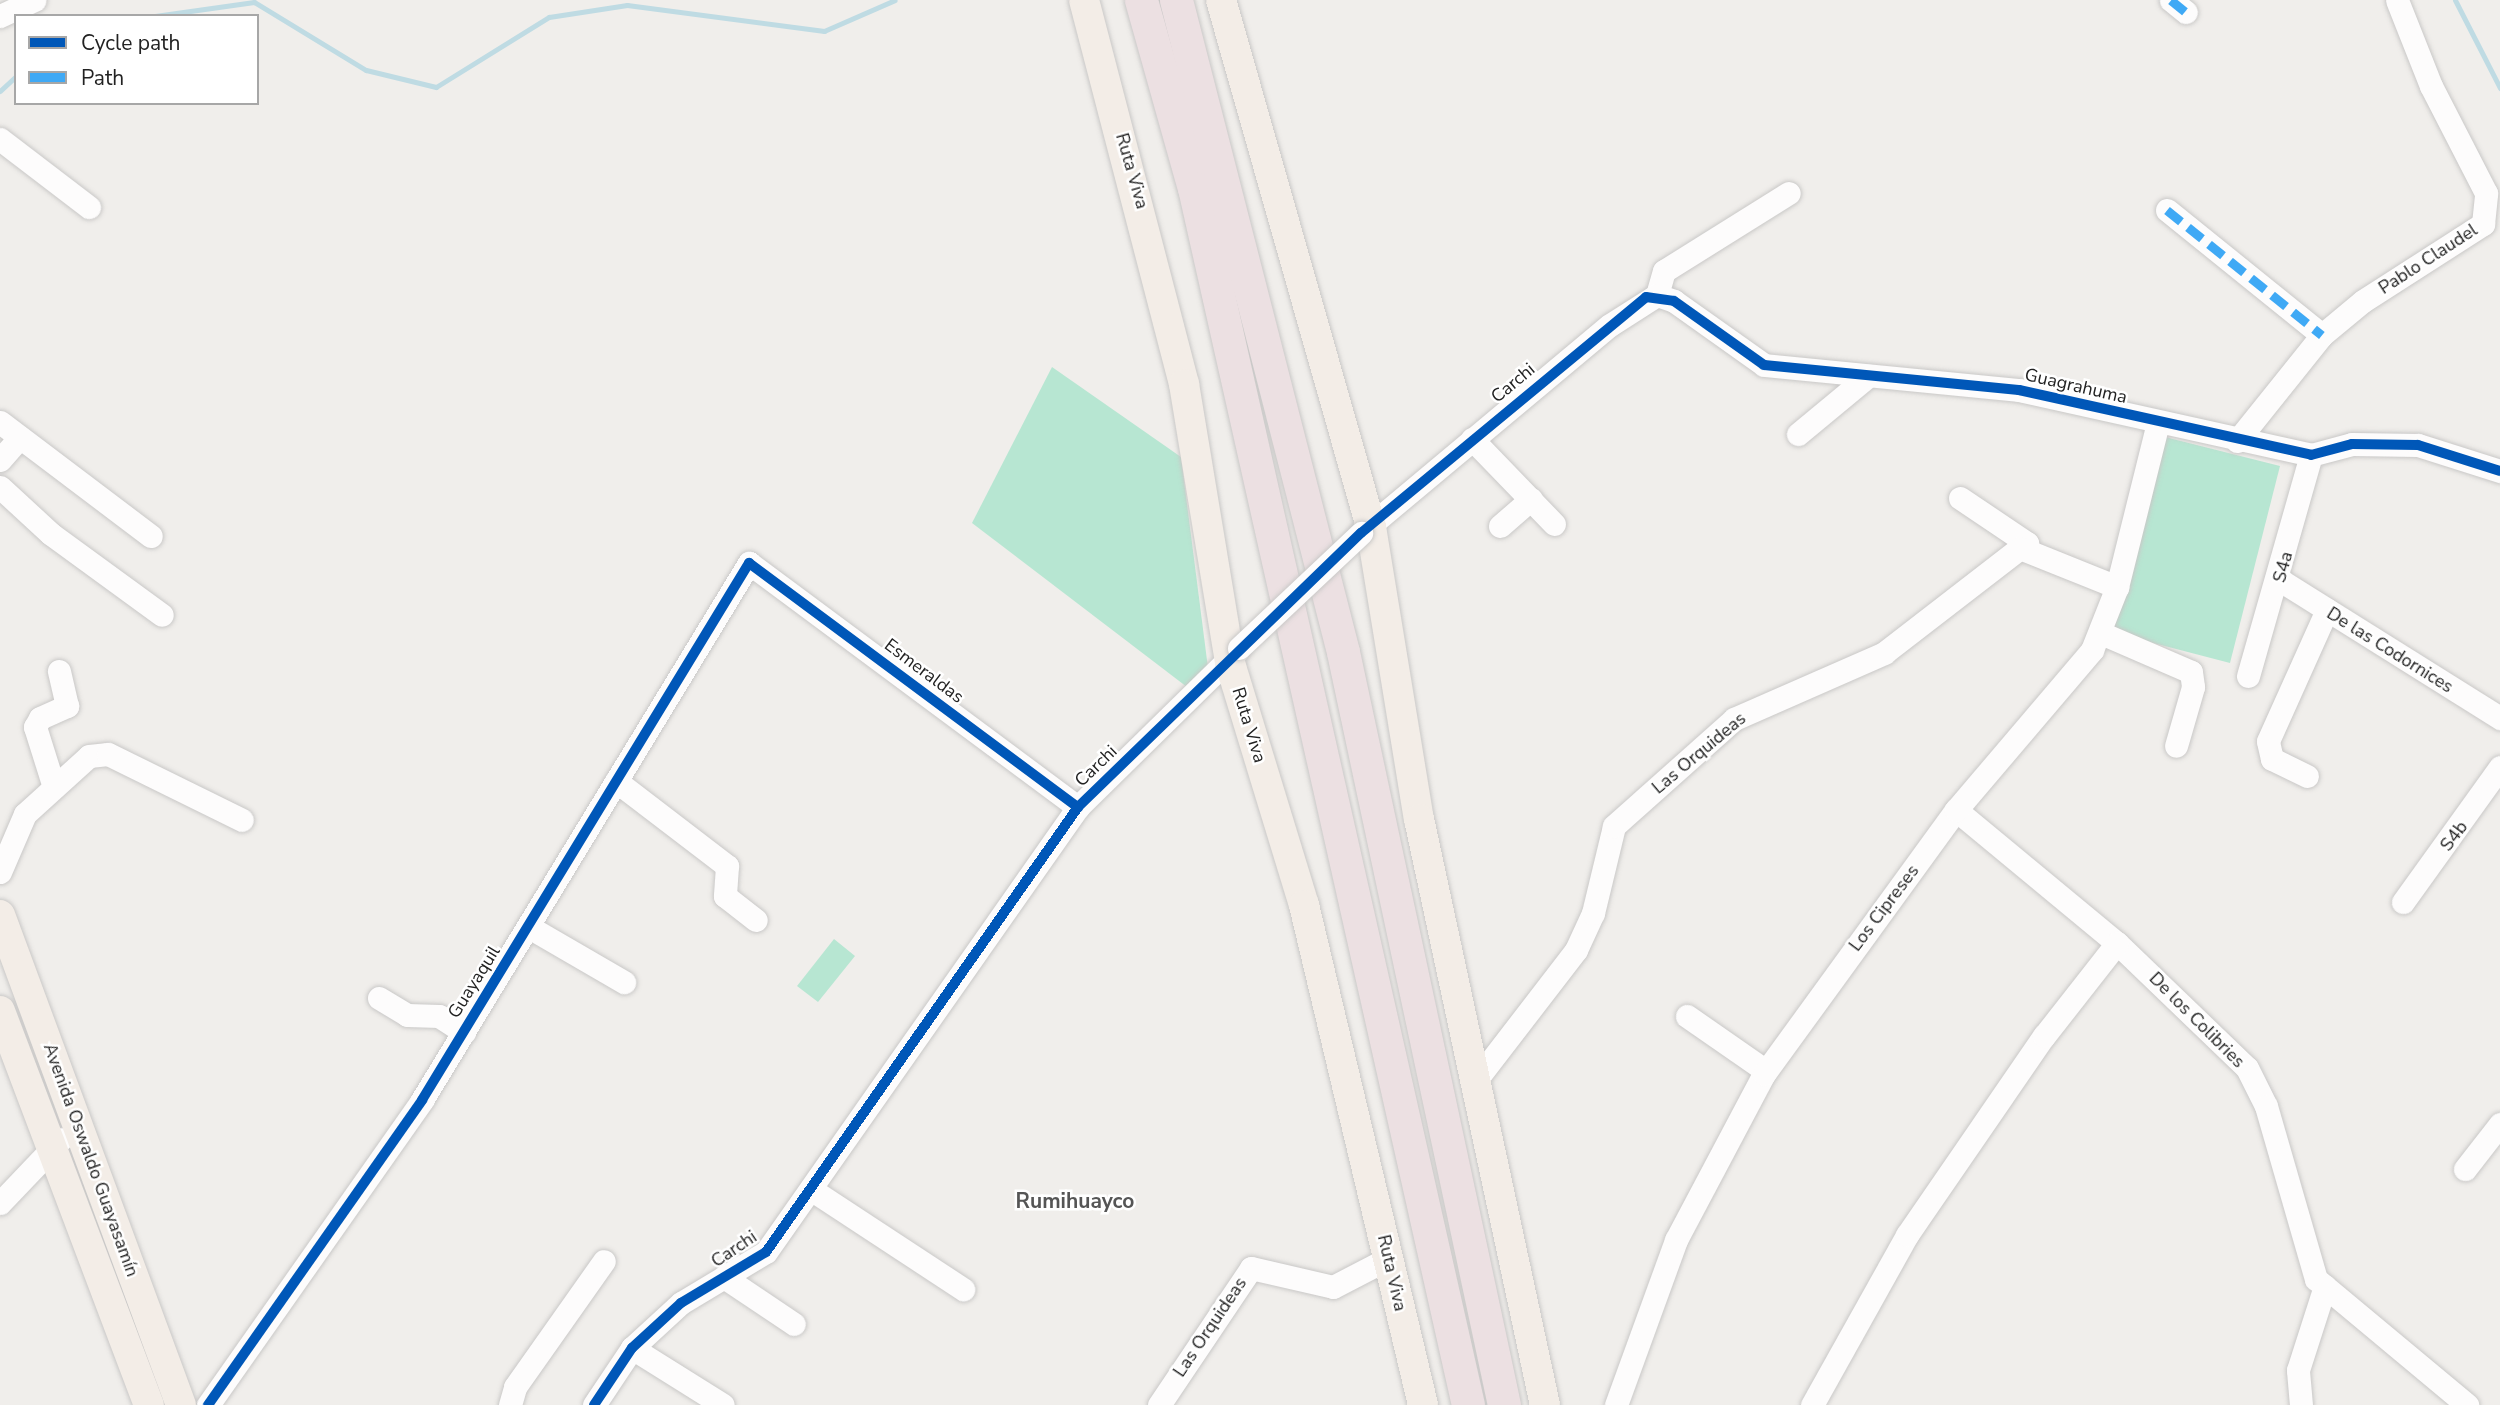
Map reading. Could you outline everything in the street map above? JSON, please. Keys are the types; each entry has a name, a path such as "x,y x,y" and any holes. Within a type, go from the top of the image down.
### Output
{"highway":[{"path":"1141,0 1194,188 1468,1405"},
{"path":"1176,0 1343,652 1504,1405"}],"main road":[{"name":"Ruta Viva","path":"1084,0 1184,384 1234,655 1304,905 1423,1405"},
{"path":"1221,0 1366,530 1419,819 1545,1405"},
{"name":"Avenida Oswaldo Guayasamín","path":"0,915 149,1405"},
{"name":"Avenida Oswaldo Guayasamín","path":"0,1011 67,1138 180,1405"}],"street":[{"path":"0,16 34,0"},
{"name":"Pablo Claudel","path":"2236,441 2322,335 2363,300 2483,224 2488,211 2486,193 2431,86 2397,0"},
{"path":"0,139 89,207"},
{"path":"1657,296 1664,271 1789,193"},
{"path":"2167,210 2322,335"},
{"name":"Carchi","path":"594,1405 632,1348 681,1303 766,1252 1078,807 1366,530 1616,320 1657,296"},
{"name":"Guagrahuma","path":"1657,296 1674,301 1764,365 2019,390 2236,441 2311,455 2384,442 2470,458 2500,471"},
{"path":"1798,434 1868,376"},
{"path":"0,422 152,536"},
{"name":"Los Cipreses","path":"1616,1405 1676,1240 1766,1071 1956,810 2101,633 2117,587 2158,423"},
{"path":"0,460 20,437"},
{"path":"1472,439 1554,524"},
{"name":"S4a","path":"2248,676 2280,580 2311,455"},
{"path":"0,488 51,534 162,615"},
{"path":"1960,498 2027,543 2024,548 2117,587"},
{"path":"1500,526 1531,499"},
{"name":"Las Orquideas","path":"1476,1080 1576,950 1593,912 1614,826 1734,719 1884,653 2024,548"},
{"name":"Guayaquil","path":"208,1405 464,1031 749,563"},
{"name":"Esmeraldas","path":"749,563 1078,807"},
{"name":"De las Codornices","path":"2280,580 2500,718"},
{"path":"2307,776 2272,759 2268,741 2327,610"},
{"path":"2101,633 2191,672 2193,687 2176,746"},
{"path":"53,784 35,727 40,718 67,706 59,671"},
{"path":"0,872 25,814 53,784 89,756 107,754 242,820"},
{"name":"S4b","path":"2403,902 2500,767"},
{"path":"616,781 727,866 725,896 757,920"},
{"name":"De los Colibries","path":"1956,810 2117,943 2247,1068 2266,1106 2316,1279 2467,1405"},
{"path":"528,927 624,982"},
{"path":"1820,1402 1907,1235 2044,1036 2117,943"},
{"path":"379,998 407,1015 439,1016 464,1031"},
{"path":"1687,1016 1766,1071"},
{"path":"2465,1169 2500,1124"},
{"path":"0,1203 67,1138"},
{"path":"812,1190 963,1289"},
{"name":"Las Orquideas","path":"1159,1405 1251,1268 1333,1287 1389,1258"},
{"path":"510,1405 515,1387 604,1261"},
{"path":"724,1277 794,1324"},
{"path":"2301,1405 2298,1370 2325,1286"},
{"path":"632,1348 723,1405"}],"green space":[{"path":"1052,367 1181,457 1208,668 1187,687 972,523"},
{"path":"2161,436 2280,466 2230,663 2111,632"},
{"path":"834,939 855,956 818,1002 797,986"}],"waterway":[{"path":"169,14 254,2 366,70 436,87 549,17 627,5 824,31 895,0"},
{"path":"2455,0 2500,88"},
{"path":"0,91 14,78"}],"marked path":[{"path":"2171,0 2186,12"},
{"path":"2167,210 2322,335"}],"cycle path":[{"path":"594,1405 632,1348 681,1303 766,1252 1078,807 1361,533 1646,297 1674,301 1764,365 2019,390 2311,455 2352,444 2418,445 2500,471"},
{"path":"208,1405 422,1100 749,563 1078,807"}],"district":[{"name":"Rumihuayco","path":"1075,1201"}]}
